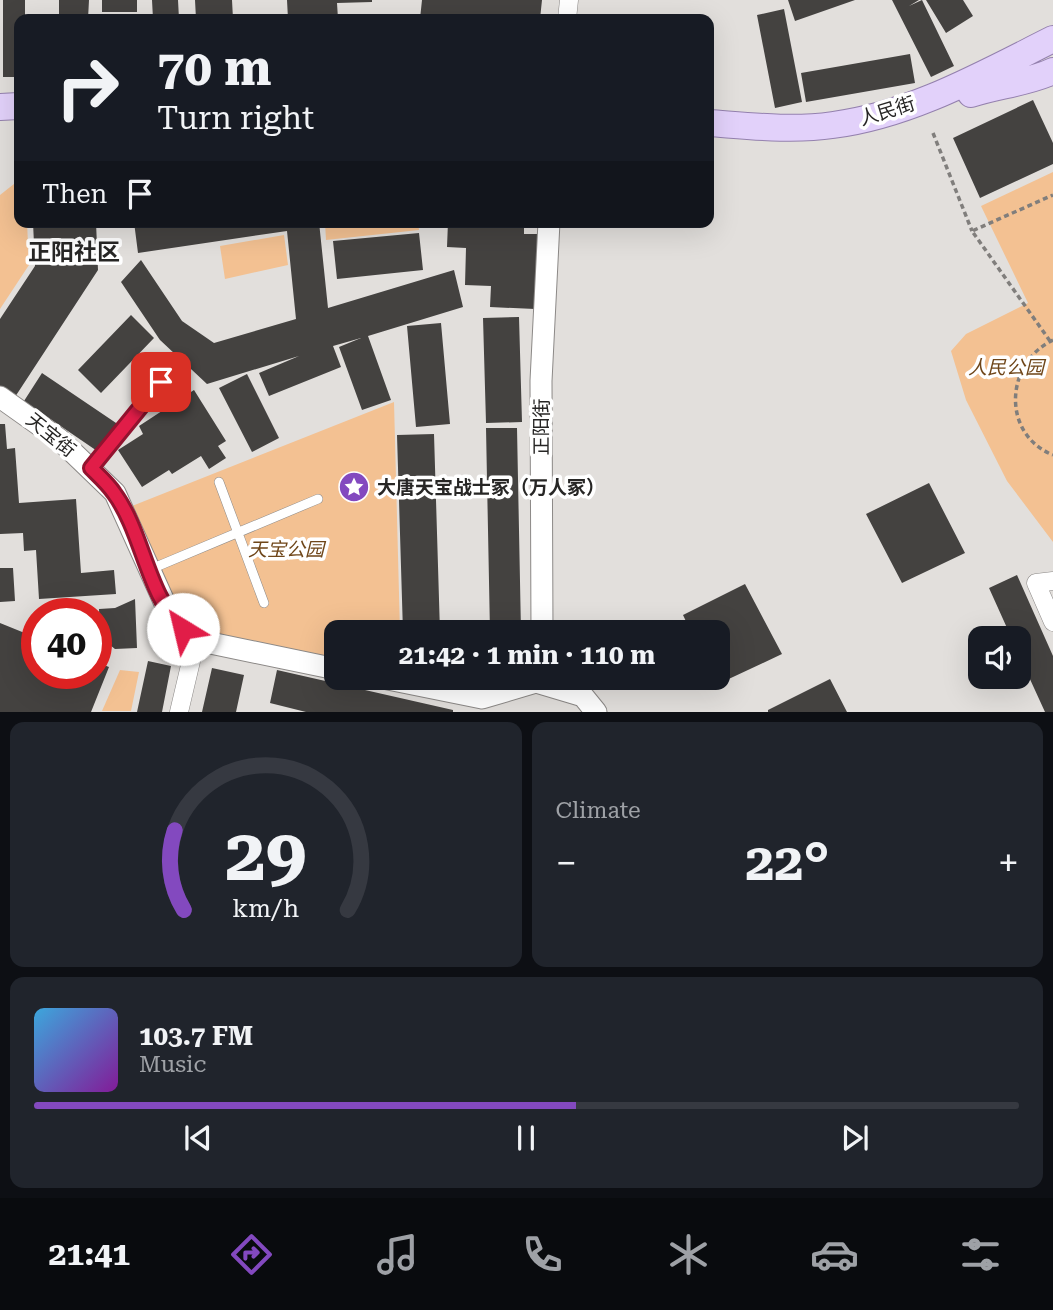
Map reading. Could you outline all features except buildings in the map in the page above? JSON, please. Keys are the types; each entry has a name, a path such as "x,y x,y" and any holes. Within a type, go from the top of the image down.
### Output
{"main road":[{"name":"人民街","path":"714,123 774,128 814,127 851,122 898,110 974,78 1053,39"},
{"path":"898,110 929,106 1000,84 1033,79 1053,71"}],"street":[{"name":"正阳街","path":"542,620 541,381 549,228"},
{"name":"天宝街","path":"0,397 60,439 115,493 171,617 196,640"},
{"path":"1053,581 1036,583 1053,622"},
{"path":"180,712 196,640 324,667"},
{"path":"433,690 484,702 513,690"},
{"path":"566,690 583,696 596,712"}],"lane":[{"path":"91,468 161,382"},
{"path":"219,482 264,603"},
{"path":"149,570 318,499"}],"path":[{"path":"933,133 972,231 1052,341 1034,353 1022,369 1016,388 1016,408 1022,428 1033,443 1053,455"},
{"path":"972,231 1053,195"}],"green space":[{"name":"人民公园","path":"1053,172 1053,542 1007,481 966,400 951,351 966,334 1028,303 981,206"},
{"path":"14,184 14,228 27,228 29,265 0,309 0,195"},
{"path":"325,228 419,230 326,240"},
{"path":"284,235 288,265 225,279 220,246"},
{"name":"天宝公园","path":"394,402 400,620 324,620 324,658 199,634 175,613 127,508"},
{"path":"120,670 139,672 131,711 102,711"}],"place":[{"name":"大唐天宝战士冢（万人冢）","path":"354,487"}],"district":[{"name":"正阳社区","path":"74,252"}],"route":[{"path":"161,382 91,468 115,493 171,617 183,629"}]}
